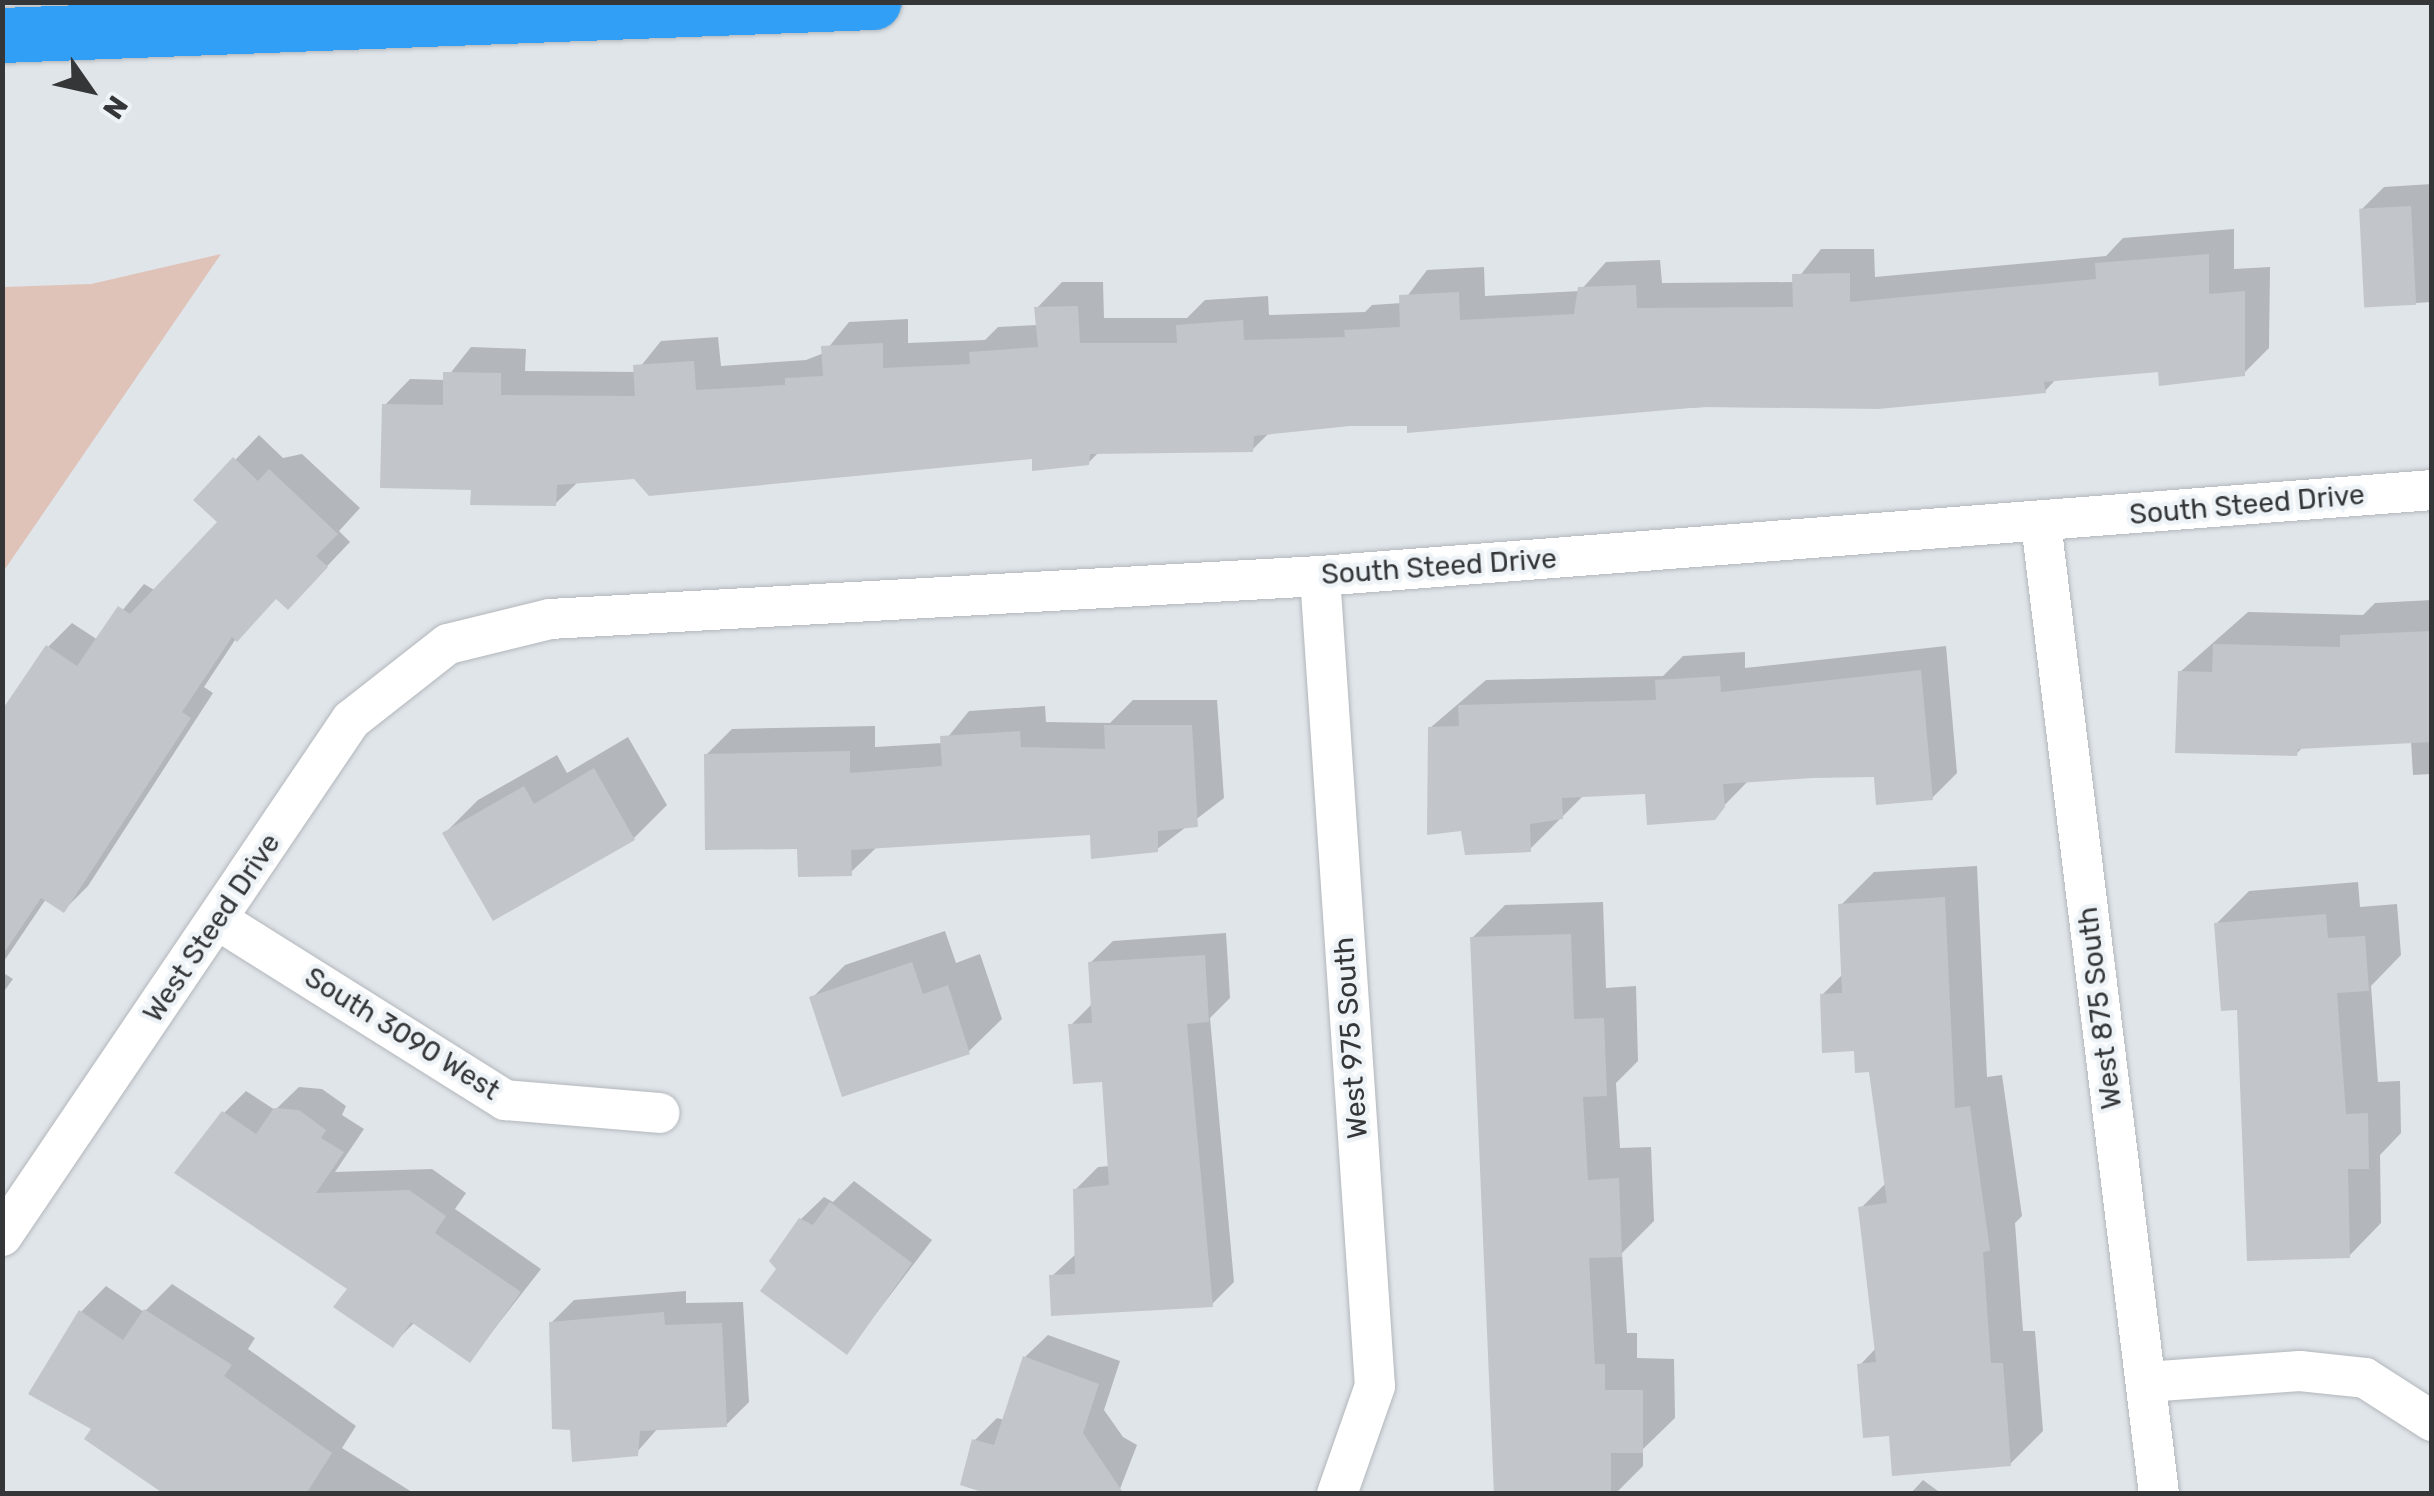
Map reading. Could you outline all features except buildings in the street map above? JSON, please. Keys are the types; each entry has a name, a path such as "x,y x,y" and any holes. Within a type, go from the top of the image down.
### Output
{"highway":[{"path":"2,36 874,2"}],"street":[{"name":"South Steed Drive","path":"448,644 550,619 1320,576 2432,490"},
{"name":"West 875 South","path":"2041,522 2160,1494"},
{"name":"West 975 South","path":"1320,576 1375,1386 1337,1494"},
{"name":"West Steed Drive","path":"2,1236 351,720 448,644"},
{"name":"South 3090 West","path":"218,920 505,1100 659,1113"},
{"path":"2146,1382 2300,1371 2365,1378 2432,1421"}],"shaded area":[{"path":"221,254 3,572 3,287 91,284"}]}
